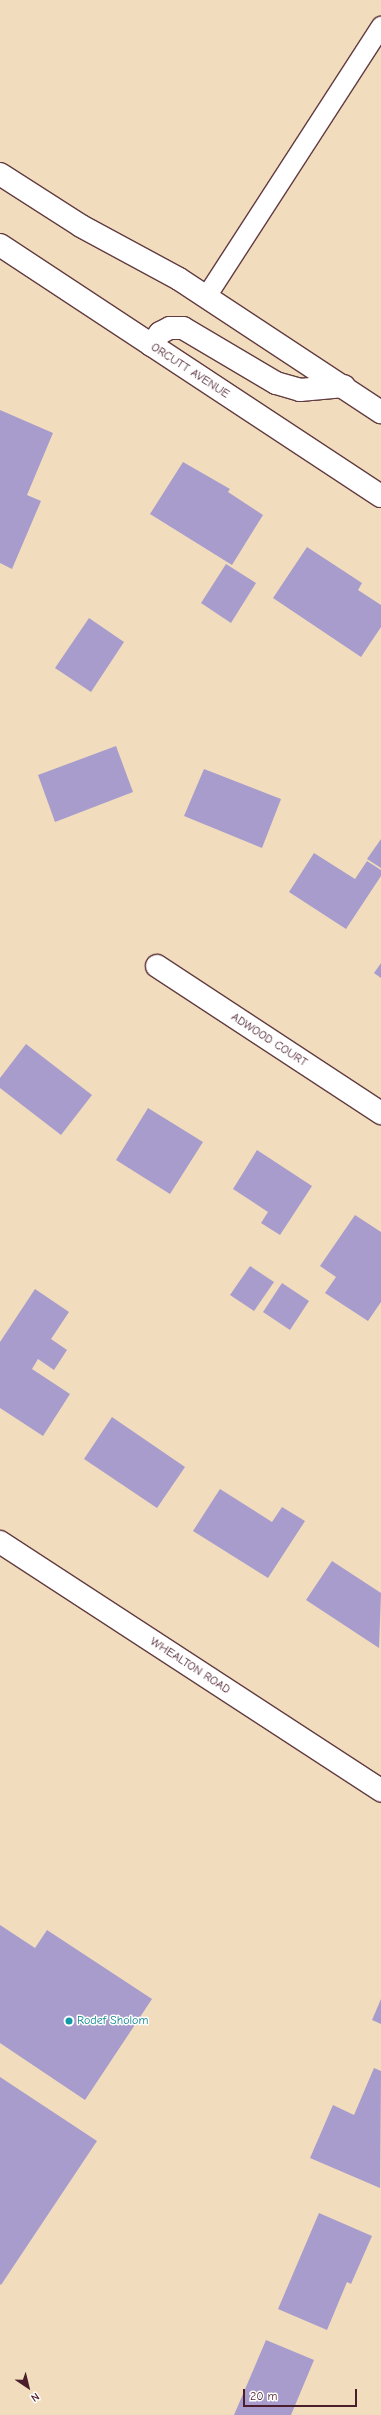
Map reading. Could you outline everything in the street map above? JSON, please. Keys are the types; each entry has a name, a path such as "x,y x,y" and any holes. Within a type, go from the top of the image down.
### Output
{"main road":[{"path":"0,174 81,226 157,266 206,296 344,386 381,412"},
{"name":"ORCUTT AVENUE","path":"0,245 381,496"},
{"path":"151,345 160,333 170,328 183,328 276,383 300,390 344,386"},
{"name":"ADWOOD COURT","path":"157,966 381,1113"},
{"name":"WHEALTON ROAD","path":"0,1542 381,1790"}],"lane":[{"path":"206,296 381,26"}],"building":[{"path":"0,410 53,433 27,495 41,501 12,569 0,563"},
{"path":"183,462 230,489 228,492 263,515 232,565 150,514"},
{"path":"307,547 362,583 358,590 381,605 381,627 361,657 273,598"},
{"path":"226,564 256,583 231,623 201,603"},
{"path":"89,618 124,642 91,692 55,668"},
{"path":"116,746 133,792 55,822 38,775"},
{"path":"204,769 281,799 262,848 184,816"},
{"path":"381,839 381,868 367,859"},
{"path":"314,853 355,879 367,861 381,870 381,876 346,929 289,892"},
{"path":"381,963 381,978 374,973"},
{"path":"26,1044 92,1095 61,1135 0,1088 0,1078"},
{"path":"148,1108 203,1142 170,1194 116,1160"},
{"path":"257,1150 312,1186 280,1235 261,1223 268,1212 233,1189"},
{"path":"355,1215 381,1232 381,1302 368,1321 325,1293 336,1277 320,1266"},
{"path":"250,1266 274,1282 254,1311 230,1295"},
{"path":"282,1283 309,1301 290,1330 263,1312"},
{"path":"35,1289 69,1312 51,1339 67,1350 54,1370 38,1359 32,1369 70,1394 43,1436 0,1408 0,1342"},
{"path":"112,1417 185,1467 157,1508 84,1459"},
{"path":"220,1489 272,1522 282,1507 305,1521 268,1578 193,1531"},
{"path":"332,1561 381,1593 379,1648 306,1600"},
{"name":"Rodef Sholom","path":"0,1925 35,1948 47,1930 152,1999 85,2100 0,2043"},
{"path":"381,1999 381,2024 372,2020"},
{"path":"374,2068 381,2071 380,2188 310,2158 333,2105 354,2115"},
{"path":"0,2077 97,2141 1,2285 0,2284"},
{"path":"319,2213 372,2236 351,2284 347,2282 327,2330 278,2309"},
{"path":"266,2340 314,2360 291,2415 234,2415"}],"place":[{"name":"Rodef Sholom","path":"69,2021"}]}
